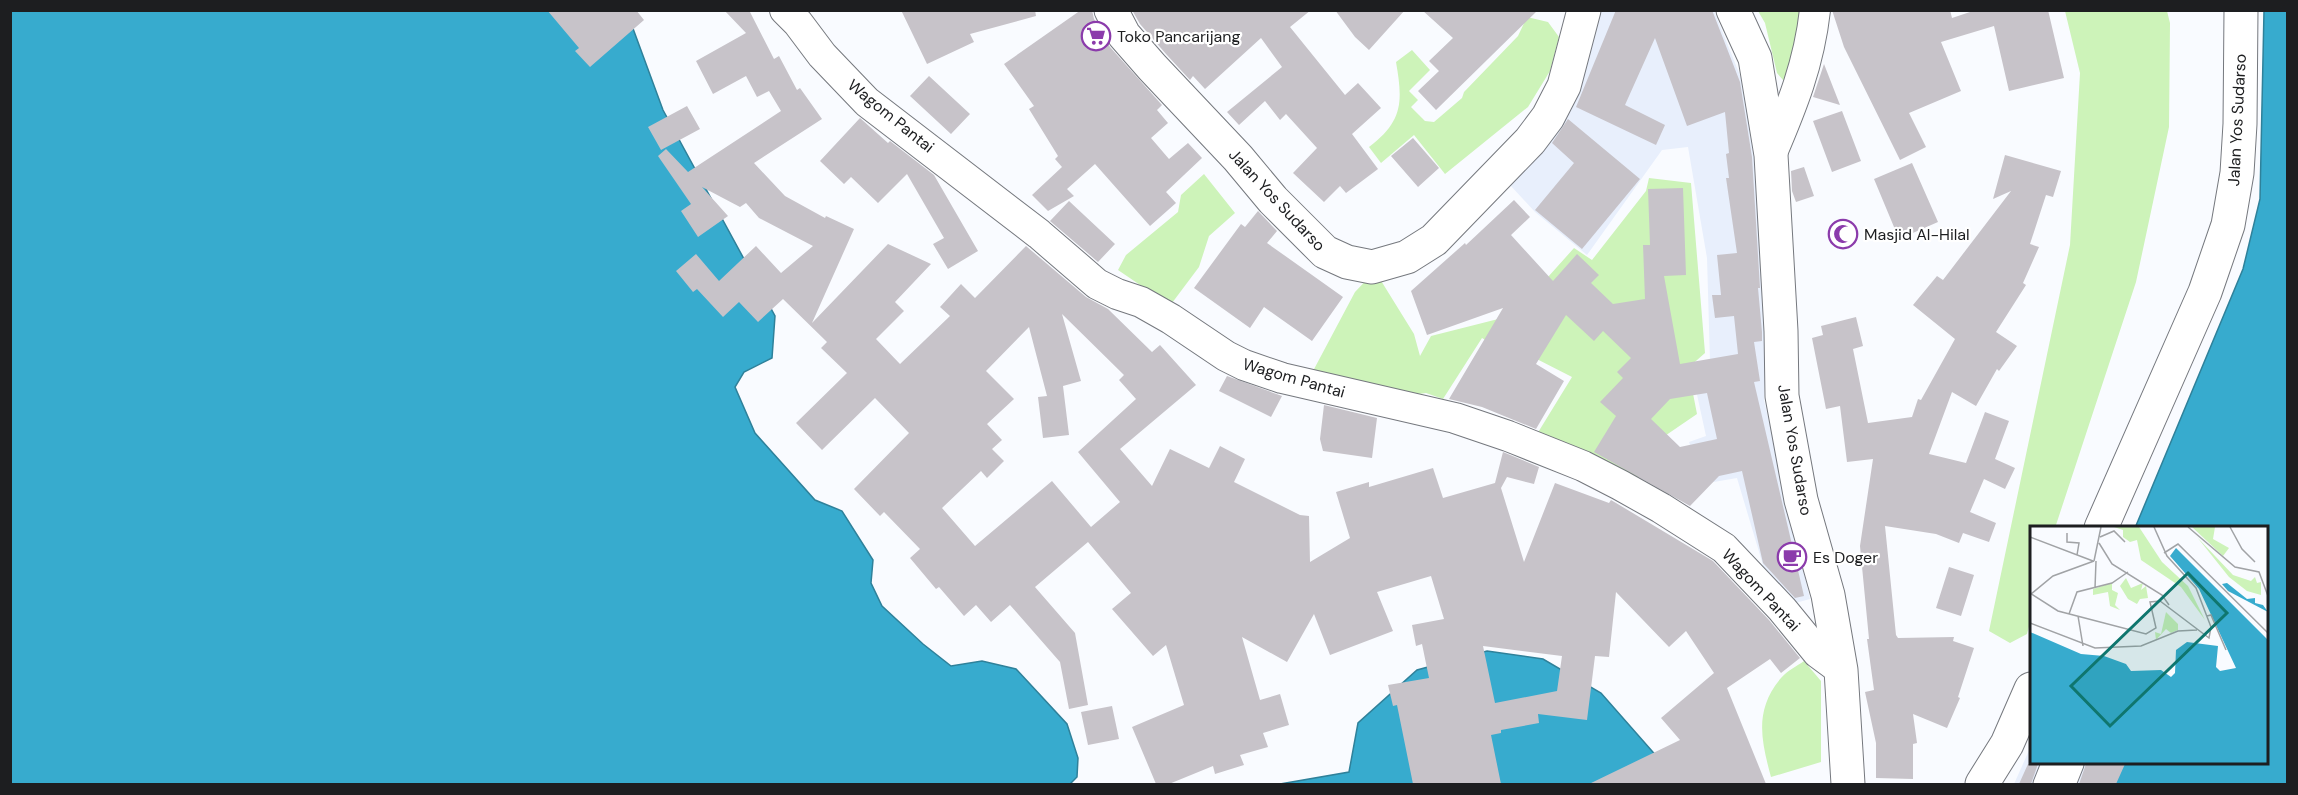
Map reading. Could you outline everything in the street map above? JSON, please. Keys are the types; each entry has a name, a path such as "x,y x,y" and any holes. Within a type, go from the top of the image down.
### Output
{"main road":[{"name":"Jalan Yos Sudarso","path":"1111,10 1124,35 1145,59 1238,158 1273,200 1325,252 1347,262 1372,267 1407,257 1434,240 1530,141 1548,117 1564,86 1584,10"},
{"name":"Jalan Yos Sudarso","path":"1733,10 1755,58 1771,155 1782,396 1801,500 1828,595 1841,670 1848,784"},
{"name":"Jalan Yos Sudarso","path":"2102,526 2205,292 2228,225 2237,173 2240,124 2241,10"},
{"path":"1982,784 2007,744 2030,691"}],"street":[{"name":"Wagom Pantai","path":"785,10 822,55 867,102 1039,234 1097,284 1140,302 1226,356 1245,365 1293,381 1455,418 1583,466 1620,484 1724,548 1775,602 1818,653 1841,670"},
{"path":"1771,155 1804,73 1812,40 1815,10"},
{"path":"2044,784 2052,765"},
{"path":"2066,784 2073,765"}],"shaded area":[{"path":"1593,11 1714,11 1752,105 1766,328 1764,400 1810,599 1788,605 1771,592 1737,478 1708,483 1702,479 1689,442 1706,436 1691,367 1710,361 1707,258 1688,147 1662,150 1587,255 1535,212 1510,185"},
{"path":"2030,748 2030,765 2093,765 2086,784 2014,784"}],"green space":[{"path":"1758,11 1801,11 1788,79 1783,80 1777,73 1765,23"},
{"path":"2065,11 2167,11 2170,23 2169,127 2136,282 2056,526 2030,526 2030,623 2027,634 2010,643 1989,631 2070,245 2080,73"},
{"path":"1527,17 1548,22 1559,37 1550,71 1528,107 1445,174 1414,135 1381,163 1369,147 1389,128 1398,110 1400,88 1396,62 1412,50 1430,70 1409,91 1418,100 1411,107 1425,121 1434,122 1462,98 1464,92 1518,36"},
{"path":"1204,174 1235,213 1209,236 1199,267 1172,303 1118,270 1126,255 1178,212 1181,195"},
{"path":"1649,178 1691,183 1705,353 1688,368 1697,414 1656,442 1634,486 1534,439 1572,377 1521,351 1510,355 1482,338 1443,399 1426,393 1402,396 1313,371 1355,292 1375,271 1414,334 1420,356 1431,336 1514,315 1574,248 1592,260 1646,191"},
{"path":"1804,661 1821,681 1821,762 1771,777 1763,738 1763,714 1772,690 1781,678"}],"water":[{"path":"10,11 624,11 628,15 663,110 775,316 772,358 744,372 735,387 755,433 815,500 842,511 873,560 871,583 882,606 923,644 951,666 982,661 1016,669 1067,724 1078,758 1077,777 1070,784 11,784"},
{"path":"2264,11 2287,11 2287,784 2089,784 2096,765 2268,765 2268,526 2136,526 2243,269 2260,199"},
{"path":"1487,651 1543,659 1601,693 1681,784 1280,784 1349,772 1358,723 1417,670"}],"building":[{"path":"547,10 636,10 644,20 590,67 575,51 579,48"},
{"path":"724,10 749,10 774,59 779,56 797,90 800,88 822,119 754,163 785,196 825,218 826,216 854,229 812,323 888,244 931,264 895,302 904,311 876,339 900,364 950,316 940,307 961,284 975,298 1026,246 1086,297 1108,309 1152,352 1160,345 1196,385 1120,449 1152,486 1170,449 1209,468 1220,446 1245,459 1234,482 1300,515 1309,516 1310,562 1350,538 1336,492 1369,482 1369,487 1433,468 1443,498 1495,483 1503,452 1539,467 1534,484 1507,477 1501,488 1524,562 1555,483 1609,503 1611,500 1713,561 1769,620 1800,658 1781,673 1770,659 1727,688 1766,784 1589,784 1680,740 1661,718 1714,673 1686,631 1669,647 1616,592 1609,657 1595,656 1587,720 1538,714 1539,723 1501,730 1501,733 1491,735 1501,784 1413,784 1397,705 1393,706 1388,685 1429,678 1422,644 1416,646 1412,625 1444,619 1431,576 1377,592 1393,631 1330,655 1314,614 1287,662 1242,637 1260,700 1280,694 1289,725 1263,733 1268,747 1240,755 1244,765 1215,774 1213,766 1169,784 1156,784 1132,727 1184,705 1166,645 1153,656 1112,609 1131,593 1088,542 1035,587 1075,633 1088,705 1069,709 1060,662 1010,605 991,622 976,605 964,616 939,587 936,589 910,558 920,549 884,512 880,516 854,489 909,433 875,398 822,450 796,423 847,373 821,348 827,342 783,299 758,322 739,302 723,317 697,289 693,292 676,271 696,254 719,281 756,246 781,273 813,246 759,218 746,203 740,207 702,187 728,216 698,237 681,211 691,204 658,156 666,149 688,172 781,111 769,91 757,97 746,76 713,94 696,61 746,33","holes":["1062,314 1124,375 1119,380 1136,399 1078,452 1120,502 1091,527 1052,481 975,546 942,508 981,471 987,478 1004,461 992,449 1002,440 987,424 1014,399 986,371 1029,327 1047,396 1038,397 1043,438 1069,435 1063,386 1081,381","1483,646 1562,656 1557,691 1495,703"]},
{"path":"901,10 1035,10 1036,16 970,34 974,42 927,64"},
{"path":"1081,10 1092,10 1094,19 1110,47 1162,105 1157,110 1168,123 1151,138 1169,159 1188,143 1202,158 1166,192 1176,203 1150,226 1095,164 1067,189 1074,196 1048,211 1032,195 1062,167 1055,159 1058,156 1029,109 1034,106 1004,64"},
{"path":"1132,10 1311,10 1290,27 1345,95 1358,83 1381,108 1352,134 1378,169 1346,193 1340,186 1324,202 1293,173 1317,148 1286,114 1280,120 1265,101 1239,125 1227,112 1282,67 1261,38 1205,89 1193,76 1190,80 1140,24"},
{"path":"1335,10 1405,10 1369,50 1355,37"},
{"path":"1422,10 1538,10 1436,110 1418,91 1439,71 1429,61 1453,38"},
{"path":"1616,10 1712,10 1740,82 1752,157 1762,332 1762,341 1754,342 1760,381 1754,382 1804,596 1795,598 1763,563 1742,471 1719,476 1690,506 1594,452 1616,416 1600,402 1623,378 1617,372 1631,358 1603,331 1594,341 1566,315 1536,364 1564,381 1536,429 1482,407 1449,399 1503,308 1427,335 1411,291 1465,243 1466,245 1514,200 1530,217 1511,235 1553,281 1577,254 1599,275 1591,283 1613,304 1645,299 1643,245 1650,245 1648,189 1683,188 1686,275 1664,276 1680,364 1738,354 1734,316 1715,318 1712,295 1721,295 1717,255 1737,253 1726,178 1729,178 1726,154 1729,153 1725,112 1687,126 1655,38 1625,105 1665,125 1656,145 1576,107","holes":["1707,393 1717,439 1680,447 1651,419 1670,399"]},
{"path":"1832,10 1950,10 1952,18 1976,10 2048,10 2064,78 2009,91 1994,26 1941,42 1961,91 1909,113 1926,147 1900,160 1844,47"},
{"path":"1824,64 1840,105 1813,97"},
{"path":"929,76 970,114 951,134 910,96"},
{"path":"687,106 700,129 661,150 648,127"},
{"path":"1842,111 1861,161 1832,172 1813,121"},
{"path":"860,118 888,143 890,141 934,175 978,251 948,269 933,244 944,238 907,174 878,203 851,177 844,184 820,161"},
{"path":"1568,119 1640,179 1582,249 1535,210 1574,163 1552,143"},
{"path":"1413,138 1439,168 1418,187 1391,156"},
{"path":"2005,155 2061,171 2053,197 2046,195 2030,244 2039,247 2023,283 2026,285 1996,332 2017,346 1999,371 1997,369 1976,406 1952,392 1929,454 1966,463 1985,412 2009,421 1995,459 2015,468 2005,489 1984,479 1970,512 1996,523 1989,542 1963,533 1959,543 1936,534 1885,526 1898,638 1954,637 1953,641 1974,648 1958,697 1960,698 1947,728 1913,714 1917,743 1913,744 1913,779 1876,778 1876,743 1865,692 1874,690 1867,639 1869,639 1860,546 1873,459 1847,462 1840,406 1826,409 1812,338 1823,335 1821,326 1856,317 1863,346 1853,349 1868,423 1912,417 1918,399 1921,400 1955,339 1913,305 1937,276 1943,280 2011,191 1993,199"},
{"path":"1912,163 1938,222 1899,239 1874,179"},
{"path":"1804,167 1814,196 1796,202 1792,191 1791,171"},
{"path":"1069,201 1115,244 1098,262 1050,221"},
{"path":"1258,211 1277,231 1267,243 1343,297 1312,341 1264,307 1250,328 1194,288 1241,224 1245,227"},
{"path":"1227,376 1282,396 1271,417 1219,391"},
{"path":"1324,405 1377,418 1372,458 1323,451 1320,439"},
{"path":"1949,567 1974,575 1961,616 1936,608"},
{"path":"1112,706 1119,739 1088,745 1081,712"},
{"path":"2028,764 2038,765 2031,784 2019,784"},
{"path":"2086,765 2125,765 2116,784 2079,784"}],"place":[{"name":"Toko Pancarijang","path":"1096,36"},
{"name":"Masjid Al-Hilal","path":"1843,234"},
{"name":"Es Doger","path":"1792,557"}]}
